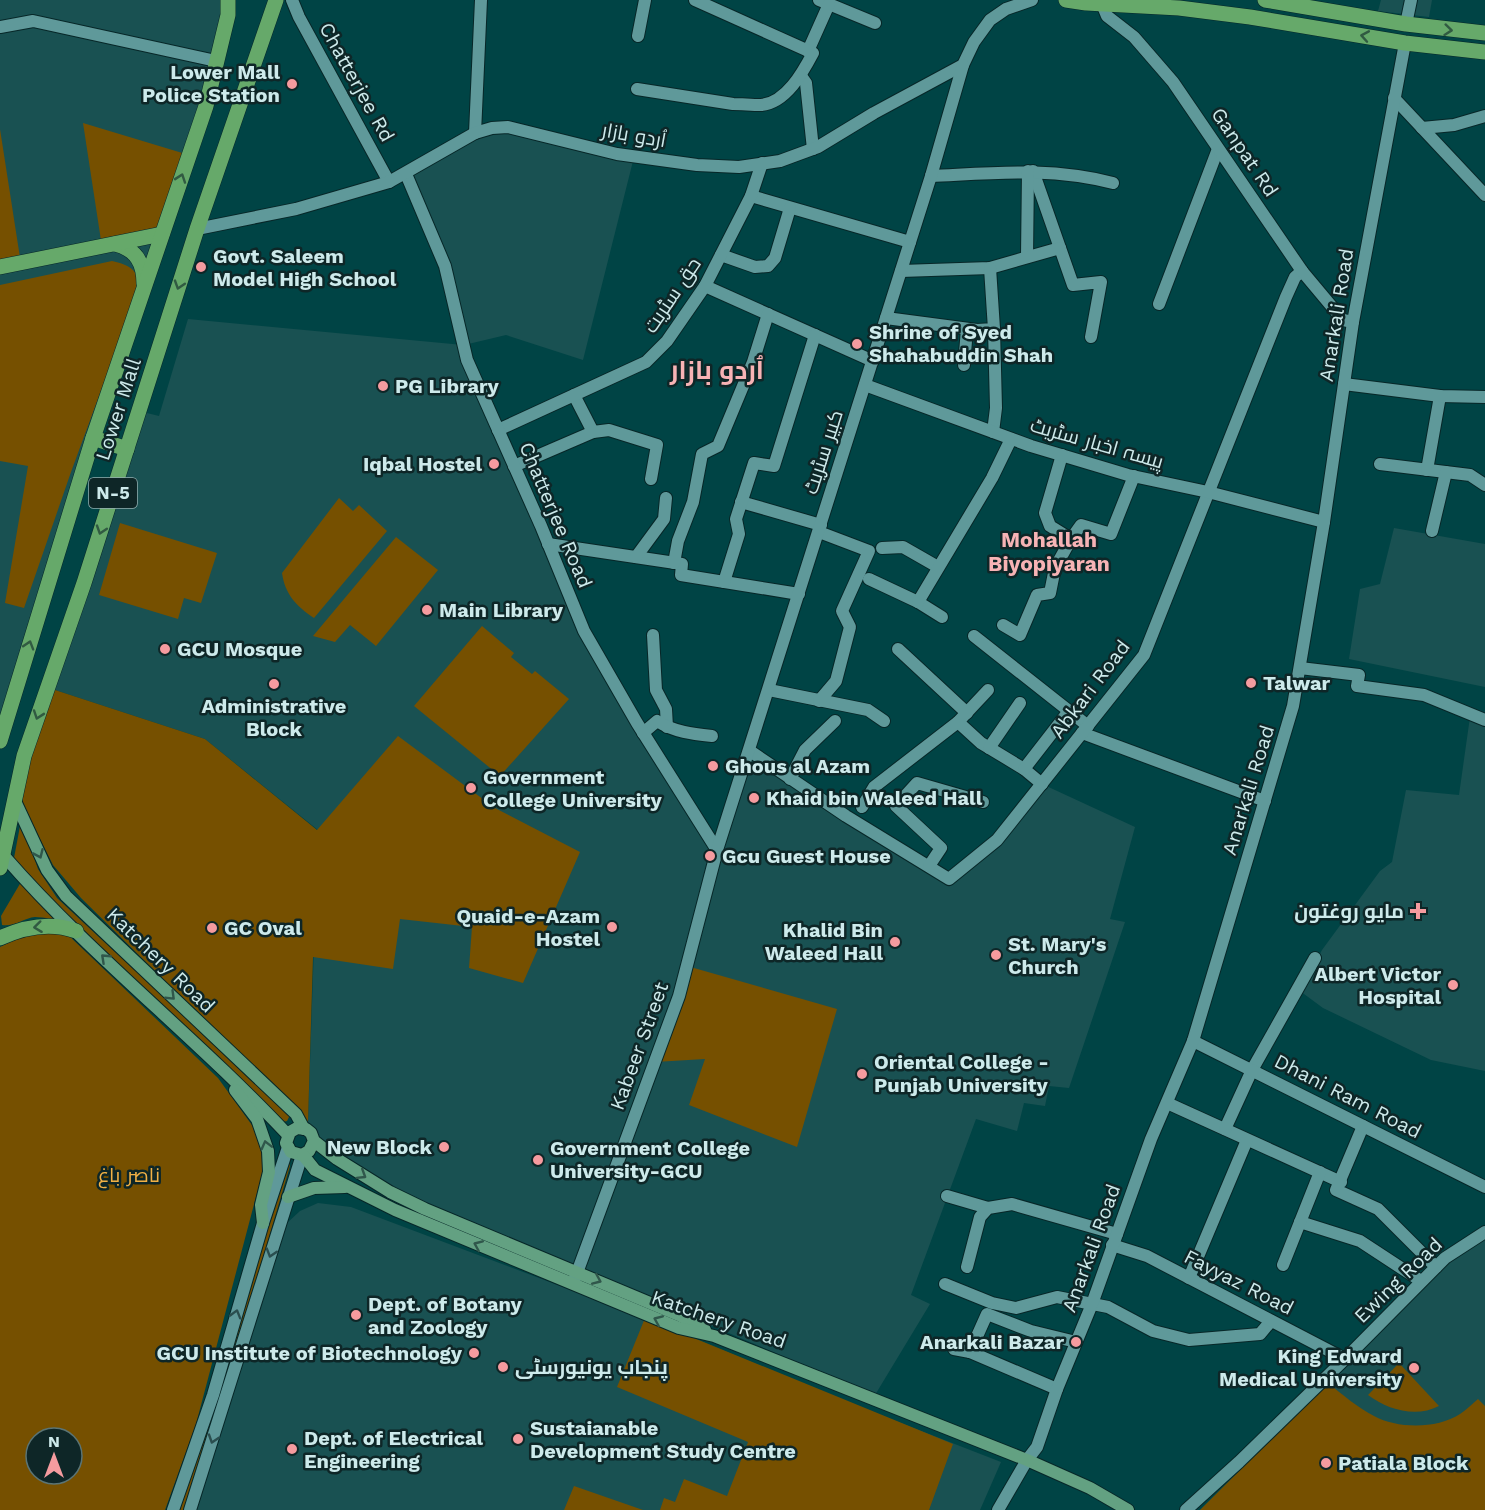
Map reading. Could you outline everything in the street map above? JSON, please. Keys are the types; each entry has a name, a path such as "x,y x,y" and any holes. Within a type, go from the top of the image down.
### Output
{"main road":[{"name":"Lower Mall","path":"0,741 93,438 206,106 228,15 228,0"},
{"name":"Lower Mall","path":"1,858 24,756 84,583 197,229 276,0"},
{"path":"1066,0 1161,6 1250,17 1405,43 1485,52"},
{"path":"1265,0 1406,24 1485,33"},
{"path":"0,267 162,234"},
{"path":"115,244 124,246 138,258 143,268 145,287"},
{"path":"93,438 127,448"},
{"name":"Katchery Road","path":"15,801 47,870 66,896 296,1114 304,1129"},
{"name":"Katchery Road","path":"1,858 224,1071 288,1141"},
{"path":"0,938 27,929 49,926 76,931"},
{"path":"224,1071 257,1119 267,1143 269,1172 261,1205 263,1223"},
{"path":"314,1141 312,1148 302,1155 293,1154 288,1141 293,1130 304,1129 311,1133 314,1141 337,1160 402,1198 575,1277"},
{"path":"302,1155 315,1170 395,1210 575,1277"},
{"path":"288,1197 314,1188 349,1187"},
{"name":"Katchery Road","path":"575,1277 681,1316 714,1336 1027,1460 1090,1488 1128,1510"}],"street":[{"name":"Chatterjee Rd","path":"292,0 299,17 389,182"},
{"path":"476,133 481,0"},
{"path":"638,36 645,0"},
{"path":"637,90 733,104 762,105 777,99 801,76 813,53 695,0"},
{"path":"963,65 974,42 990,20 1006,9 1032,0"},
{"path":"1406,24 1411,0"},
{"path":"808,51 824,2 875,23"},
{"name":"Ganpat Rd","path":"1102,2 1107,16 1134,37 1156,60 1179,90 1302,271 1343,320 1353,322"},
{"path":"0,27 33,21 216,61"},
{"name":"Anarkali Road","path":"999,1510 1027,1460 1037,1447 1057,1389 1092,1304 1151,1139 1193,1041 1293,706 1324,522 1353,322 1405,43"},
{"name":"اُردو بازار","path":"197,229 296,208 389,182 476,133 492,128 508,127 617,154 698,165 739,167 780,161 813,149 874,112 963,65"},
{"name":"کبیر سٹریٹ","path":"717,850 873,362 963,65"},
{"path":"801,76 806,83 813,149"},
{"path":"1394,98 1485,195"},
{"path":"1422,128 1454,124 1485,116"},
{"path":"1159,304 1218,148"},
{"name":"حق سٹریت","path":"498,430 646,362 668,341 705,286 751,196 762,164"},
{"path":"931,176 1030,171 1084,176 1113,183"},
{"path":"1030,171 1073,285 1101,282 1091,337"},
{"path":"1027,257 1030,171"},
{"name":"Chatterjee Road","path":"406,174 445,266 467,360 584,631 643,733 717,850"},
{"path":"751,196 910,242"},
{"path":"721,255 755,267 768,266 775,258 790,208"},
{"path":"901,271 990,268 1060,248"},
{"path":"990,268 996,408 993,432"},
{"name":"Abkari Road","path":"750,751 790,779 949,879 997,840 1144,655 1286,297 1295,277 1302,271"},
{"path":"705,286 873,362"},
{"path":"674,563 678,541 693,502 702,454 718,446 753,362 768,314"},
{"path":"886,318 967,329 994,329"},
{"path":"964,365 967,329"},
{"path":"724,582 739,534 736,519 754,463 774,466 815,335"},
{"path":"1344,384 1440,396 1485,397"},
{"name":"پیسہ اخبار سٹریٹ","path":"865,385 1011,439 1062,455 1134,476 1208,492 1324,522"},
{"path":"574,395 593,432"},
{"path":"1427,470 1440,396"},
{"path":"514,466 593,432 609,430 657,445 651,479"},
{"path":"918,602 992,478 1011,439"},
{"path":"1062,455 1045,513 1050,526 1071,539"},
{"path":"1380,464 1470,475 1485,485"},
{"path":"1432,531 1446,472"},
{"path":"1003,625 1020,635 1037,595 1050,593 1055,568 1081,525 1112,534 1134,476"},
{"path":"636,557 664,519 666,498"},
{"path":"741,501 820,529 869,551 842,611 850,627 836,681 819,701"},
{"path":"548,544 682,564 681,575 799,594"},
{"path":"882,548 903,547 938,567"},
{"path":"869,579 918,602 942,617"},
{"path":"653,635 656,690 666,710 667,727"},
{"path":"974,636 1069,711 1085,729 1265,801"},
{"path":"898,649 989,748 1024,769 1042,784"},
{"path":"1300,669 1359,675 1358,686 1424,694 1485,720"},
{"path":"769,690 868,710 884,722"},
{"path":"862,807 874,787 962,717 988,690"},
{"path":"989,748 1020,703"},
{"path":"1024,769 1069,711"},
{"path":"643,733 657,721 667,727 712,736"},
{"path":"790,779 805,750 835,721"},
{"path":"928,867 941,848 896,806 917,783 983,802"},
{"name":"Kabeer Street","path":"575,1277 679,996 717,850"},
{"path":"1225,1129 1252,1070 1315,958"},
{"name":"Dhani Ram Road","path":"1193,1041 1485,1187"},
{"path":"1167,1103 1341,1182"},
{"path":"1363,1126 1336,1190 1378,1209 1436,1267"},
{"path":"1189,1278 1247,1140"},
{"path":"173,1510 213,1395 288,1141"},
{"path":"190,1510 302,1155"},
{"path":"1283,1265 1320,1172"},
{"path":"947,1196 988,1208 980,1217 967,1266"},
{"name":"Fayyaz Road","path":"988,1208 1012,1204 1114,1240 1346,1359"},
{"path":"1300,1222 1360,1241 1421,1281"},
{"name":"Ewing Road","path":"1186,1510 1346,1359 1445,1258 1485,1232"},
{"path":"945,1284 992,1303 1016,1308 1057,1297 1108,1306 1153,1331 1189,1340 1260,1334 1271,1321"},
{"path":"970,1352 987,1314 1031,1330 1076,1342"},
{"path":"954,1349 970,1352 1057,1389"}],"shaded area":[{"path":"0,0 228,0 228,15 0,739"},
{"path":"1381,0 1432,0 1429,17 1378,11"},
{"path":"492,128 634,157 583,360 506,335 464,345 584,631 715,851 750,751 949,879 997,840 1042,784 1135,827 1110,919 1125,922 1069,1088 1049,1086 1045,1106 1024,1103 1017,1131 976,1119 911,1295 930,1304 875,1395 410,1198 322,1144 308,1122 318,830 205,739 52,689 139,411 159,416 188,319 463,345 445,266 406,174"},
{"path":"1394,528 1485,544 1485,687 1349,659 1360,589 1380,584"},
{"name":"مایو روغتون","path":"1470,717 1485,721 1485,1071 1431,1060 1323,1008 1300,991 1322,950 1380,871 1392,862 1406,790 1459,795"},
{"name":"پنجاب یونیورسٹی","path":"318,1203 351,1207 645,1318 875,1413 1001,1462 980,1510 197,1510 287,1223 300,1211"},
{"name":"King Edward Medical University","path":"1485,1236 1485,1510 1200,1510 1450,1260"}],"green space":[{"path":"83,123 189,155 162,234 102,247"},
{"path":"0,129 21,264 0,265"},
{"path":"112,261 132,269 137,276 139,287 24,608 5,603 28,466 0,461 0,285"},
{"path":"339,498 353,511 359,505 387,531 314,618 292,599 282,573"},
{"path":"120,523 217,553 201,603 184,598 178,619 99,595"},
{"path":"396,537 438,570 376,646 350,625 335,642 313,636"},
{"path":"482,626 514,653 511,657 532,674 535,671 569,699 500,776 414,706"},
{"name":"GC Oval","path":"52,689 205,739 317,830 398,736 495,808 580,852 523,983 469,968 472,927 400,919 393,969 313,957 308,1122 81,898 53,865 22,803 29,759"},
{"path":"20,826 24,828 38,869 57,898 287,1112 290,1115 287,1121 283,1122 53,902 14,858"},
{"path":"21,882 64,923 35,917 11,925 2,925 1,916"},
{"name":"ناصر باغ","path":"66,933 218,1078 264,1142 266,1159 196,1424 165,1510 0,1510 0,947 27,934"},
{"path":"687,966 837,1009 797,1147 689,1105 705,1059 655,1062"},
{"path":"289,1160 290,1166 228,1376 184,1510 178,1510 284,1164"},
{"path":"645,1318 953,1444 929,1510 660,1510 664,1498 675,1502 684,1479 727,1496 748,1442 617,1387"},
{"path":"1399,1363 1439,1406 1430,1410 1402,1411 1384,1405 1368,1395"},
{"path":"1328,1383 1374,1416 1406,1425 1429,1425 1451,1419 1478,1399 1485,1406 1485,1510 1200,1510"},
{"path":"574,1486 643,1510 564,1510"}],"place":[{"name":"Lower Mall Police Station","path":"292,84"},
{"name":"Govt. Saleem Model High School","path":"201,267"},
{"name":"Shrine of Syed Shahabuddin Shah","path":"857,344"},
{"name":"PG Library","path":"383,386"},
{"name":"Iqbal Hostel","path":"494,464"},
{"name":"Main Library","path":"427,610"},
{"name":"GCU Mosque","path":"165,649"},
{"name":"Talwar","path":"1251,683"},
{"name":"Administrative Block","path":"274,684"},
{"name":"Ghous al Azam","path":"713,766"},
{"name":"Government College University","path":"471,788"},
{"name":"Khaid bin Waleed Hall","path":"754,798"},
{"name":"Gcu Guest House","path":"710,856"},
{"name":"مایو روغتون","path":"1418,911"},
{"name":"Quaid-e-Azam Hostel","path":"612,927"},
{"name":"GC Oval","path":"212,928"},
{"name":"Khalid Bin Waleed Hall","path":"895,942"},
{"name":"St. Mary's Church","path":"996,955"},
{"name":"Albert Victor Hospital","path":"1453,985"},
{"name":"Oriental College - Punjab University","path":"862,1074"},
{"name":"New Block","path":"444,1147"},
{"name":"Government College University-GCU","path":"538,1160"},
{"name":"Dept. of Botany and Zoology","path":"356,1315"},
{"name":"Anarkali Bazar","path":"1076,1342"},
{"name":"GCU Institute of Biotechnology","path":"474,1353"},
{"name":"پنجاب یونیورسٹی","path":"503,1367"},
{"name":"King Edward Medical University","path":"1414,1368"},
{"name":"Sustaianable Development Study Centre","path":"518,1439"},
{"name":"Dept. of Electrical Engineering","path":"292,1449"},
{"name":"Patiala Block","path":"1326,1463"}],"district":[{"name":"اُردو بازار","path":"717,370"},
{"name":"Mohallah Biyopiyaran","path":"1049,552"}]}
